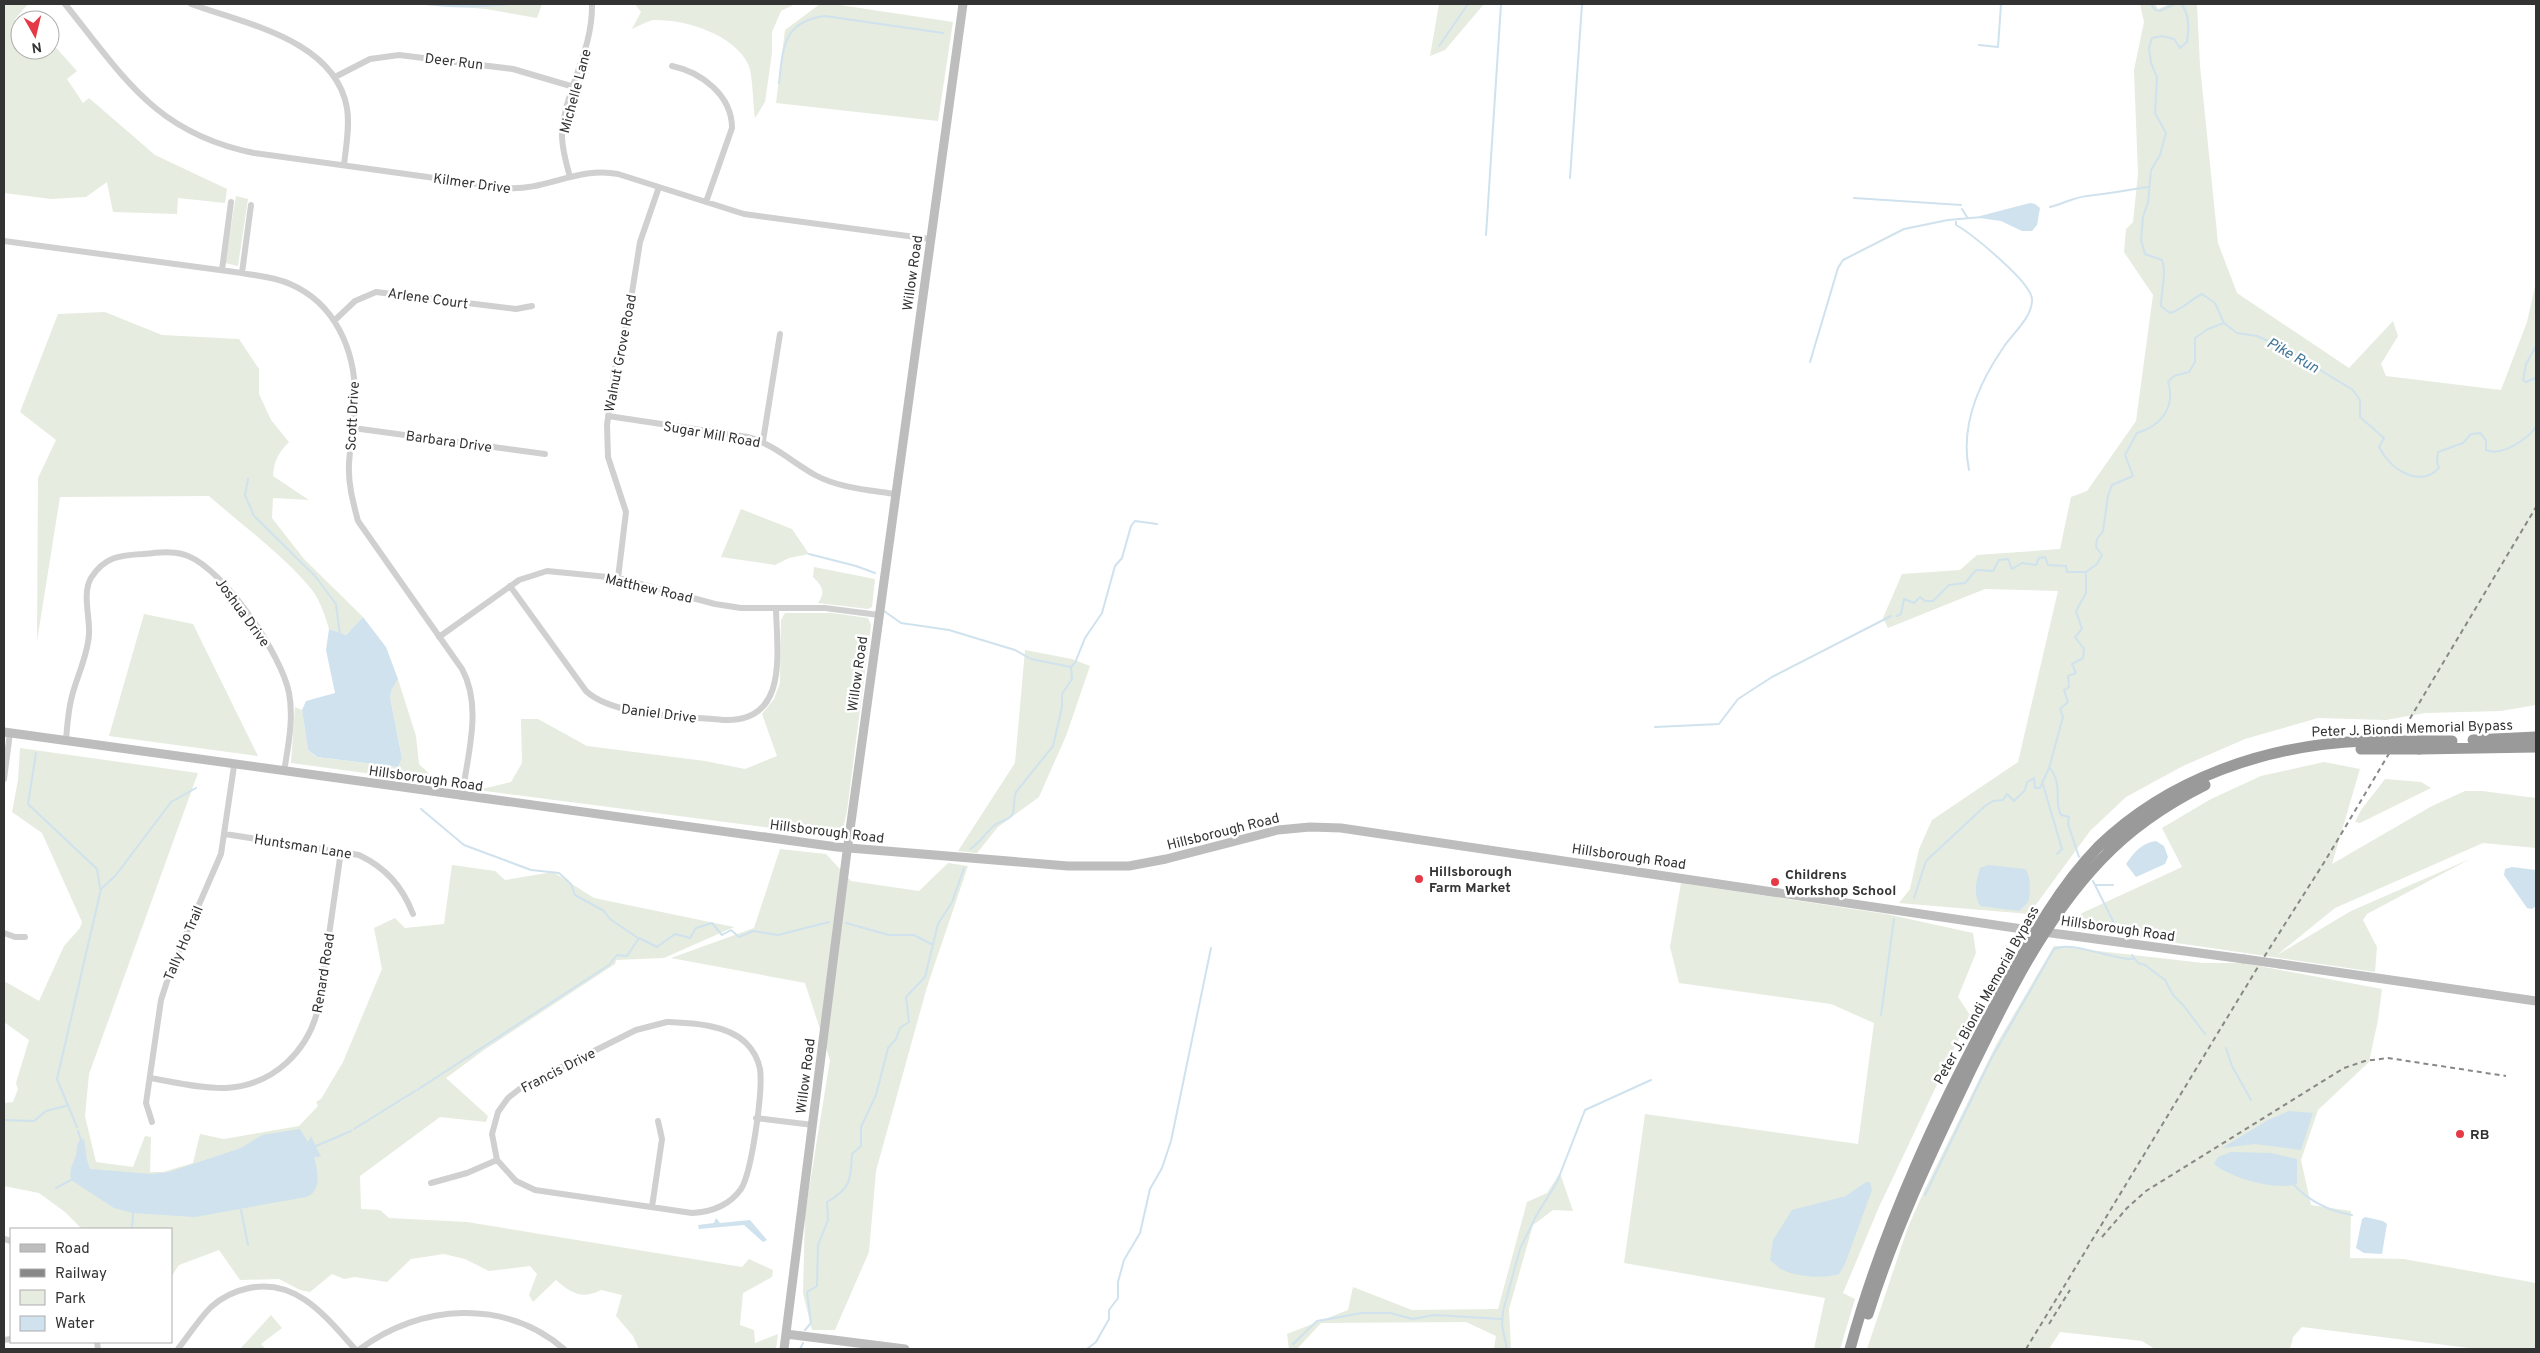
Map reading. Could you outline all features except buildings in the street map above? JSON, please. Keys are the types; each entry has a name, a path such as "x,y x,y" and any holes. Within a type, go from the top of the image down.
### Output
{"highway":[{"name":"Peter J. Biondi Memorial Bypass","path":"2421,745 2536,737"},
{"name":"Peter J. Biondi Memorial Bypass","path":"1850,1349 1886,1238 1932,1129 2040,932 2106,855 2138,826 2182,797 2226,775 2269,761 2314,752 2363,745 2536,747"},
{"name":"Peter J. Biondi Memorial Bypass","path":"1858,1349 1890,1252 1932,1151 2040,932"}],"street":[{"path":"191,4 300,44 315,54 335,77 345,99 348,116 344,165"},
{"name":"Michelle Lane","path":"570,177 563,153 562,135 589,39 592,4"},
{"name":"Willow Road","path":"784,1349 878,615 963,4"},
{"name":"Kilmer Drive","path":"69,5 128,84 149,105 179,126 207,140 240,150 518,189 536,187 570,177 602,171 744,214 786,222 930,240"},
{"name":"Deer Run","path":"335,77 370,59 399,55 513,69 574,87"},
{"path":"672,66 690,70 710,84 724,100 732,120 732,128 706,202"},
{"name":"Walnut Grove Road","path":"618,578 626,512 608,457 608,416 614,373 628,318 640,242 659,187"},
{"path":"222,270 231,202"},
{"path":"242,273 251,205"},
{"name":"Scott Drive","path":"4,241 242,273 290,284 306,293 334,321 347,344 354,371 356,397 349,478 352,500 358,520 462,669 472,696 473,711 462,797"},
{"name":"Arlene Court","path":"334,321 355,301 376,292 516,310 532,306"},
{"path":"763,441 780,334"},
{"name":"Sugar Mill Road","path":"608,416 763,441 794,462 826,480 857,488 895,494"},
{"name":"Barbara Drive","path":"353,428 545,454"},
{"name":"Joshua Drive","path":"66,741 72,697 89,637 87,591 90,580 99,567 108,560 120,556 186,554 205,564 222,580 269,647 280,667 289,693 291,712 284,772"},
{"name":"Matthew Road","path":"439,637 510,586 527,576 548,571 618,578 715,604 741,608 825,608 878,615"},
{"name":"Daniel Drive","path":"510,586 593,698 618,708 723,720 738,719 754,713 766,703 774,689 777,673 776,609"},
{"path":"4,779 7,733"},
{"name":"Hillsborough Road","path":"7,733 234,766 848,848 1110,868 1149,863 1278,830 1326,827 1860,903 2040,932 2536,1001"},
{"name":"Tally Ho Trail","path":"152,1122 147,1113 146,1103 164,988 214,872 225,834 234,766"},
{"name":"Huntsman Lane","path":"225,834 359,855 383,869 398,884 413,914"},
{"name":"Renard Road","path":"150,1078 214,1087 238,1086 272,1074 297,1053 314,1026 319,1005 341,851"},
{"path":"4,933 16,937 25,937"},
{"name":"Francis Drive","path":"678,1022 723,1030 745,1041 755,1054 760,1070 756,1118 747,1176 740,1189 730,1201 716,1209 700,1213 535,1190 512,1178 497,1160 492,1140 494,1121 503,1104 515,1092 636,1030 658,1023 678,1022"},
{"path":"756,1118 813,1125"},
{"path":"652,1207 662,1139 658,1122"},
{"path":"431,1182 467,1173 497,1160"},
{"path":"178,1349 212,1306 234,1292 258,1286 282,1288 296,1293 312,1304 355,1349"},
{"path":"360,1349 383,1333 411,1321 434,1315 464,1312 500,1316 525,1325 550,1338 564,1349"},
{"path":"786,1334 905,1349"}],"green space":[{"path":"4,4 28,4 23,10 10,10 10,60 60,60 60,52 77,71 67,79 83,103 89,98 155,155 227,189 225,203 178,198 177,214 113,212 107,182 86,197 51,199 4,193"},
{"path":"429,4 542,4 537,18 486,9"},
{"path":"635,4 795,4 781,11 772,32 772,53 765,102 755,118 750,69 741,53 732,44 707,30 666,20 646,22 632,29 641,12"},
{"path":"820,4 833,4 953,22 938,121 776,103 785,30"},
{"path":"1439,4 1484,4 1445,50 1430,56"},
{"path":"2140,4 2155,4 2158,9 2170,4 2197,4 2200,66 2218,243 2237,293 2349,368 2393,321 2398,336 2381,364 2386,376 2501,390 2527,322 2536,282 2536,705 2501,711 2425,713 2386,720 2318,718 2245,739 2183,766 2126,797 2090,831 2029,914 1899,903 1910,889 1919,849 1932,820 2018,762 2058,591 1985,589 1888,628 1883,618 1902,574 1960,570 1977,555 2060,549 2071,497 2087,491 2136,421 2153,295 2124,252 2126,229 2133,222 2138,174 2134,70 2144,22"},
{"path":"236,196 248,199 238,266 225,263"},
{"path":"105,312 162,335 239,339 259,369 259,394 271,420 289,442 277,458 273,476 309,500 273,498 272,518 304,559 363,617 346,635 329,629 315,595 301,577 263,541 209,496 60,497 37,641 38,478 56,440 20,412 58,314"},
{"path":"741,509 792,529 809,554 789,558 775,565 721,557"},
{"path":"814,567 875,579 872,607 868,609 818,603 822,595 822,589 813,577"},
{"path":"785,613 832,613 868,618 871,625 847,811 841,838 818,835 818,831 817,834 478,790 511,782 522,763 521,719 538,719 587,746 705,761 745,769 777,756 762,714 774,699 780,683 781,620"},
{"path":"144,614 193,624 258,756 109,736"},
{"path":"1025,650 1072,659 1090,666 1066,736 1039,797 998,827 977,853 958,851 1015,763"},
{"path":"398,679 416,736 419,764 439,783 291,763 295,707 302,710 308,750 316,757 398,767 402,757 390,697"},
{"path":"20,748 198,773 89,1074 85,1116 96,1162 133,1167 145,1136 151,1137 150,1172 163,1172 193,1163 200,1134 224,1139 299,1126 318,1106 316,1102 321,1099 343,1062 382,969 374,928 395,918 405,928 444,924 452,865 495,871 505,880 553,872 594,898 734,927 664,958 616,960 615,964 484,1050 446,1078 488,1116 486,1122 440,1117 360,1176 361,1209 380,1210 389,1218 467,1222 742,1267 749,1259 773,1270 772,1277 743,1293 740,1325 754,1330 755,1343 778,1334 776,1349 639,1349 633,1336 616,1316 622,1295 601,1290 582,1295 577,1294 556,1280 533,1302 529,1295 537,1274 530,1266 489,1271 465,1259 444,1254 411,1259 387,1282 355,1277 344,1279 332,1274 310,1292 300,1290 279,1279 240,1280 219,1250 179,1265 172,1276 172,1228 81,1228 65,1212 39,1193 4,1186 4,1103 13,1102 18,1089 16,1083 29,1040 4,1022 4,981 39,1001 64,946 80,928 82,922 42,833 12,812 18,780"},
{"path":"2324,762 2360,769 2332,864 2432,806 2465,791 2482,791 2536,798 2536,848 2483,843 2335,908 2277,955 2351,911 2470,859 2367,914 2363,920 2377,947 2375,972 2074,928 2082,913 2182,867 2162,828 2211,799 2261,776"},
{"path":"2385,779 2421,782 2431,788 2360,823 2355,822 2361,810"},
{"path":"780,849 826,854 851,881 919,891 948,863 968,866 927,987 876,1171 869,1252 835,1330 812,1330 803,1293 805,1214 830,1060 805,983 671,958 754,928"},
{"path":"1681,883 1886,914 1973,933 1976,953 1958,997 1970,1015 1879,1207 1843,1293 1855,1299 1840,1349 1814,1349 1825,1298 1624,1263 1645,1114 1858,1144 1874,1023 1831,1004 1679,983 1670,947"},
{"path":"2054,946 2203,963 2243,963 2382,989 2369,1062 2318,1110 2301,1160 2311,1205 2351,1211 2350,1258 2404,1259 2536,1283 2536,1349 2477,1349 2302,1327 2293,1337 2290,1349 2155,1349 2142,1341 2060,1332 2049,1349 1867,1349 1908,1227 1925,1189 1996,1045"},
{"path":"1560,1173 1573,1211 1553,1210 1533,1225 1509,1309 1511,1349 1494,1349 1496,1336 1466,1322 1321,1323 1297,1349 1289,1349 1287,1334 1348,1310 1353,1287 1412,1310 1498,1309 1527,1202 1547,1193"},
{"path":"271,1315 282,1328 261,1344 266,1349 240,1349"}],"water":[{"path":"418,4 518,4 443,7"},
{"path":"2030,203 2040,208 2037,225 2032,231 2022,231 2001,221 1979,218 1980,216"},
{"path":"363,617 386,647 398,679 390,697 402,758 398,767 317,757 308,750 302,710 306,701 335,693 326,650 329,629 346,635"},
{"path":"2156,841 2164,846 2168,857 2165,864 2136,877 2126,864 2139,849"},
{"path":"1989,865 2025,869 2027,872 2030,884 2029,898 2028,902 2019,911 1980,906 1976,892 1977,878 1980,868"},
{"path":"2512,867 2536,870 2536,906 2532,909 2527,908 2504,875 2505,869"},
{"path":"2289,1111 2313,1113 2301,1150 2255,1144 2222,1148 2268,1120"},
{"path":"300,1129 308,1142 311,1136 321,1157 314,1157 317,1168 317,1186 306,1197 195,1217 133,1213 114,1208 71,1180 71,1169 77,1145 84,1139 90,1169 151,1174 169,1172 241,1148 262,1135"},
{"path":"2231,1152 2271,1153 2297,1159 2297,1184 2278,1186 2254,1182 2231,1174 2214,1164 2218,1157"},
{"path":"1866,1182 1870,1182 1872,1190 1845,1264 1839,1274 1819,1277 1803,1276 1781,1269 1770,1260 1773,1240 1792,1210 1846,1196"},
{"path":"2365,1217 2383,1221 2387,1224 2382,1254 2364,1253 2356,1248 2362,1219"},
{"path":"716,1218 720,1223 750,1220 767,1240 763,1242 744,1225 699,1229 698,1225 714,1223"}],"waterway":[{"path":"1439,46 1468,4"},
{"path":"1486,235 1501,4"},
{"path":"1570,178 1582,4"},
{"path":"1979,45 1998,47 2001,4"},
{"name":"Pike Run","path":"2151,4 2155,10 2160,11 2175,4"},
{"name":"Pike Run","path":"2181,4 2187,17 2187,42 2180,48 2174,39 2162,36 2152,38 2149,48 2151,63 2157,77 2155,113 2166,133 2160,155 2151,170 2148,202 2143,217 2141,240 2145,254 2162,260 2164,276 2161,306 2170,313 2178,310 2202,294 2215,303 2224,323 2237,333 2257,336 2284,348 2353,390 2360,400 2360,417 2384,438 2379,447 2384,455 2397,468 2414,476 2423,477 2431,474 2439,468 2437,462 2438,452 2463,443 2471,434 2480,433 2486,440 2486,450 2492,452 2514,446 2527,437 2536,427"},
{"path":"779,83 782,58 788,38 793,30 811,19 825,16 943,33"},
{"path":"2050,207 2082,197 2148,187"},
{"path":"1854,198 1961,205"},
{"path":"1962,209 1967,217"},
{"path":"1810,362 1838,268 1843,260 1904,229 1948,220 1982,217"},
{"path":"1956,219 1956,225 2012,270 2029,291 2032,299 2026,319 1994,362 1979,391 1969,422 1967,438 1969,470"},
{"path":"1914,898 1926,861 1985,806 1993,801 2003,800 2007,794 2014,801 2025,790 2027,782 2034,778 2035,788 2040,788 2049,768 2063,717 2060,709 2068,702 2064,690 2069,687 2068,676 2076,673 2072,664 2083,658 2084,649 2075,637 2082,629 2076,611 2086,593 2086,572 2097,564 2102,555 2096,547 2097,539 2103,531 2108,496 2112,485 2133,476 2125,455 2137,433 2153,426 2164,414 2170,400 2168,382 2174,376 2189,372 2195,362 2195,338 2208,329 2224,323"},
{"name":"Pike Run","path":"2536,346 2526,364 2523,380 2526,382 2536,378"},
{"path":"248,479 245,495 254,516 315,576 336,604 340,635"},
{"path":"970,849 995,825 1012,815 1016,792 1053,746 1062,707 1062,694 1072,679 1071,667 1075,663 1085,638 1102,613 1115,566 1122,558 1131,526 1135,521 1157,524"},
{"path":"809,554 875,573"},
{"path":"1897,616 1901,614 1904,599 1914,603 1920,597 1925,601 1933,601 1949,585 1965,583 1976,570 1993,571 1999,560 2008,559 2012,569 2022,563 2036,565 2039,558 2045,557 2048,565 2066,566 2067,572 2086,572"},
{"path":"884,611 901,623 949,630 1015,650 1031,659 1071,667"},
{"path":"1655,727 1719,724 1738,699 1772,677 1891,616"},
{"path":"36,753 28,804 97,869 100,888"},
{"path":"2050,768 2058,788 2059,810 2061,815 2069,817 2068,824 2079,857"},
{"path":"2042,781 2062,849 2057,854"},
{"path":"77,1127 57,1079 101,889 116,875 171,802 196,788"},
{"path":"421,809 464,845 531,870 559,873 571,884 575,895 604,911 610,919 638,938"},
{"path":"805,1330 811,1323 807,1292 817,1286 818,1245 828,1220 827,1202 840,1193 848,1183 852,1154 861,1146 861,1127 876,1095 888,1048 896,1039 900,1028 909,1022 906,997 925,977 938,924 952,902 964,868"},
{"path":"2093,881 2118,931"},
{"path":"2096,885 2113,885"},
{"path":"1881,1015 1894,919"},
{"path":"417,1090 609,965 617,955 627,956 639,938 657,947 675,934 690,938 696,928 712,923 722,935 731,930 739,937 753,931 778,935 829,922"},
{"path":"846,923 889,935 914,935 933,945"},
{"path":"1925,1195 1991,1059 2054,949 2072,947 2126,959 2135,959"},
{"path":"1087,1349 1096,1342 1109,1319 1109,1310 1118,1298 1118,1282 1124,1260 1140,1233 1150,1189 1162,1168 1171,1141 1211,948"},
{"path":"2132,955 2138,963 2145,965 2165,980 2173,995 2184,1006 2205,1034"},
{"path":"2226,1048 2232,1066 2251,1100"},
{"path":"1507,1349 1502,1325 1503,1311 1520,1249 1536,1216 1557,1182 1585,1110 1651,1080"},
{"path":"354,1129 415,1091"},
{"path":"4,1120 34,1121 46,1111 66,1106"},
{"path":"78,1131 81,1140"},
{"path":"316,1146 351,1131"},
{"path":"56,1188 71,1180"},
{"path":"2294,1185 2320,1205 2352,1215"},
{"path":"241,1210 248,1245"},
{"path":"132,1228 133,1213"},
{"path":"1293,1344 1317,1321 1362,1313 1390,1313 1413,1319 1434,1315 1502,1319"},
{"path":"800,1349 803,1343"}],"railway":[{"path":"2026,1349 2264,957 2325,861 2536,507"},
{"path":"2102,1237 2127,1208 2146,1191 2344,1068 2365,1061 2388,1058 2506,1076"},
{"path":"2049,1324 2070,1290"}],"place":[{"name":"Hillsborough Farm Market","path":"1419,879"},
{"name":"Childrens Workshop School","path":"1775,882"},
{"name":"RB","path":"2460,1134"}]}
